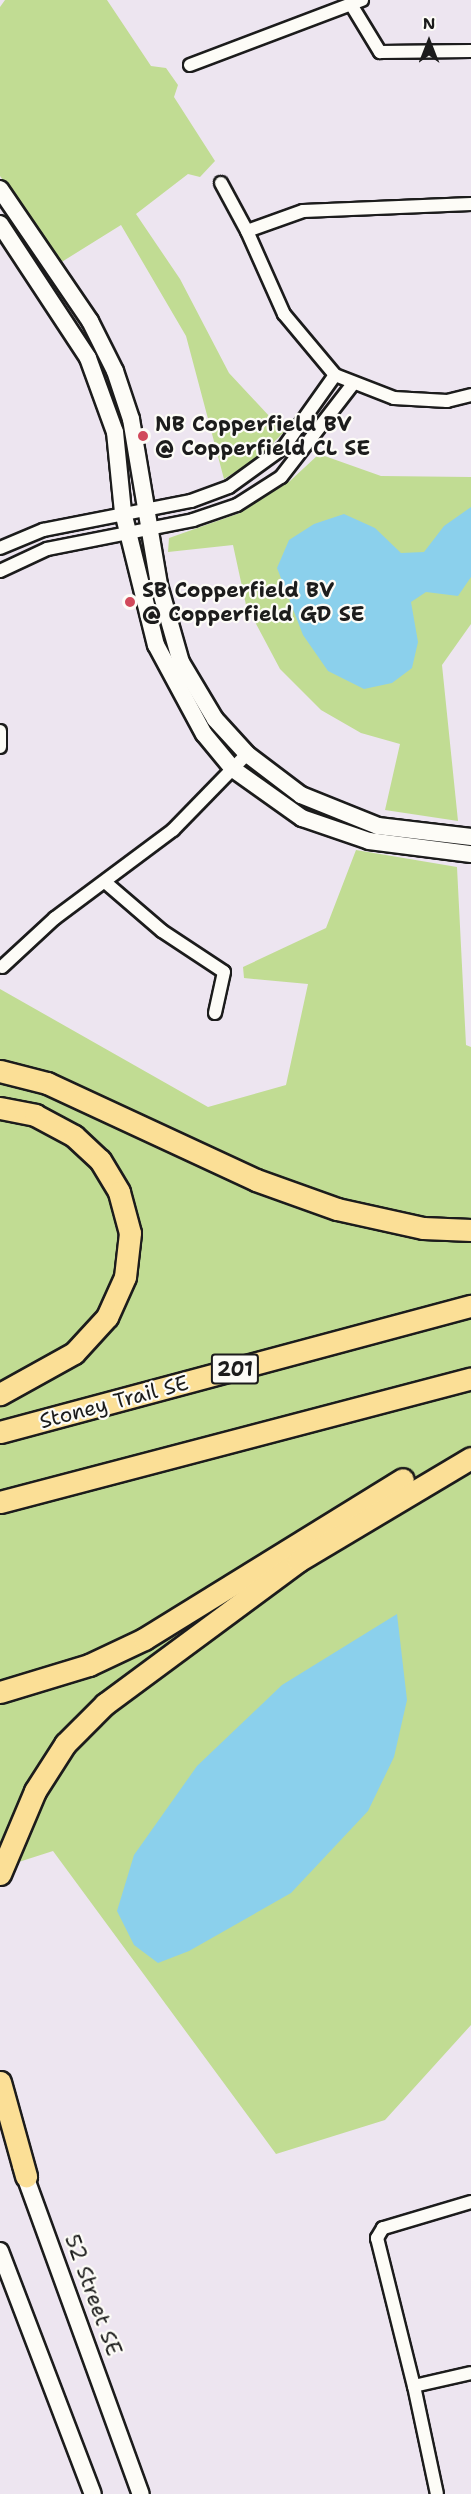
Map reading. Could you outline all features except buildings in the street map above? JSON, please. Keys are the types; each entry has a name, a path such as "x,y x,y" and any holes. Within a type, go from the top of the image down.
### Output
{"highway":[{"path":"0,1071 47,1083 256,1180 337,1209 423,1228 471,1230"},
{"path":"0,1108 35,1115 74,1136 100,1160 119,1192 130,1233 125,1277 106,1317 74,1353 0,1394"},
{"name":"Stoney Trail SE","path":"0,1432 471,1306"},
{"path":"0,1502 471,1378"},
{"path":"0,1692 89,1665 144,1639 371,1496 471,1445"},
{"path":"0,1874 35,1791 65,1744 105,1704 298,1562 471,1458"},
{"path":"0,2082 26,2176"}],"street":[{"path":"190,65 357,3 380,52 471,51"},
{"path":"221,183 247,231 284,314 335,375 352,385 394,398 447,401 471,395"},
{"path":"0,189 86,315 131,419 150,528 181,662 215,719 247,754 301,795 355,820 471,837"},
{"path":"247,231 303,211 471,204"},
{"path":"0,224 70,326 88,358 115,432 123,512 156,645 204,734 233,769 302,818 348,836 471,854"},
{"path":"70,326 86,315"},
{"path":"0,548 43,530 229,488 270,460 335,375"},
{"path":"0,571 47,549 150,528 237,505 281,477 352,385"},
{"path":"0,731 0,747"},
{"path":"2,967 105,882 173,830 247,754"},
{"path":"105,882 162,931 224,972 215,1013"},
{"name":"52 Street SE","path":"0,2111 26,2176 141,2494"},
{"path":"437,2494 414,2386 377,2238 383,2228 471,2202"},
{"path":"0,2251 93,2494"},
{"path":"414,2386 471,2373"}],"green space":[{"path":"5,0 107,0 151,66 166,68 178,85 174,97 215,161 200,177 188,174 136,214 180,279 229,373 284,432 258,458 224,479 186,336 121,225 60,263 0,176 0,7"},
{"path":"319,454 381,476 471,477 471,624 442,665 458,821 385,810 400,744 361,733 321,710 280,669 246,605 233,545 168,552 169,538 240,513 290,481"},
{"path":"356,850 457,867 466,1045 471,1047 471,2025 385,2120 276,2154 53,1851 0,1868 0,989 208,1107 286,1085 308,984 244,978 243,967 326,928"}],"water":[{"path":"471,507 471,577 458,596 426,592 411,602 418,642 412,668 392,683 364,689 328,671 303,635 277,568 289,540 314,524 344,514 375,528 401,553 424,552 444,526"},
{"path":"397,1614 407,1700 394,1757 368,1811 291,1893 189,1951 158,1963 134,1945 117,1911 134,1855 197,1766 282,1685"}],"place":[{"name":"NB Copperfield BV @ Copperfield CL SE","path":"143,436"},
{"name":"SB Copperfield BV @ Copperfield GD SE","path":"130,602"}]}
